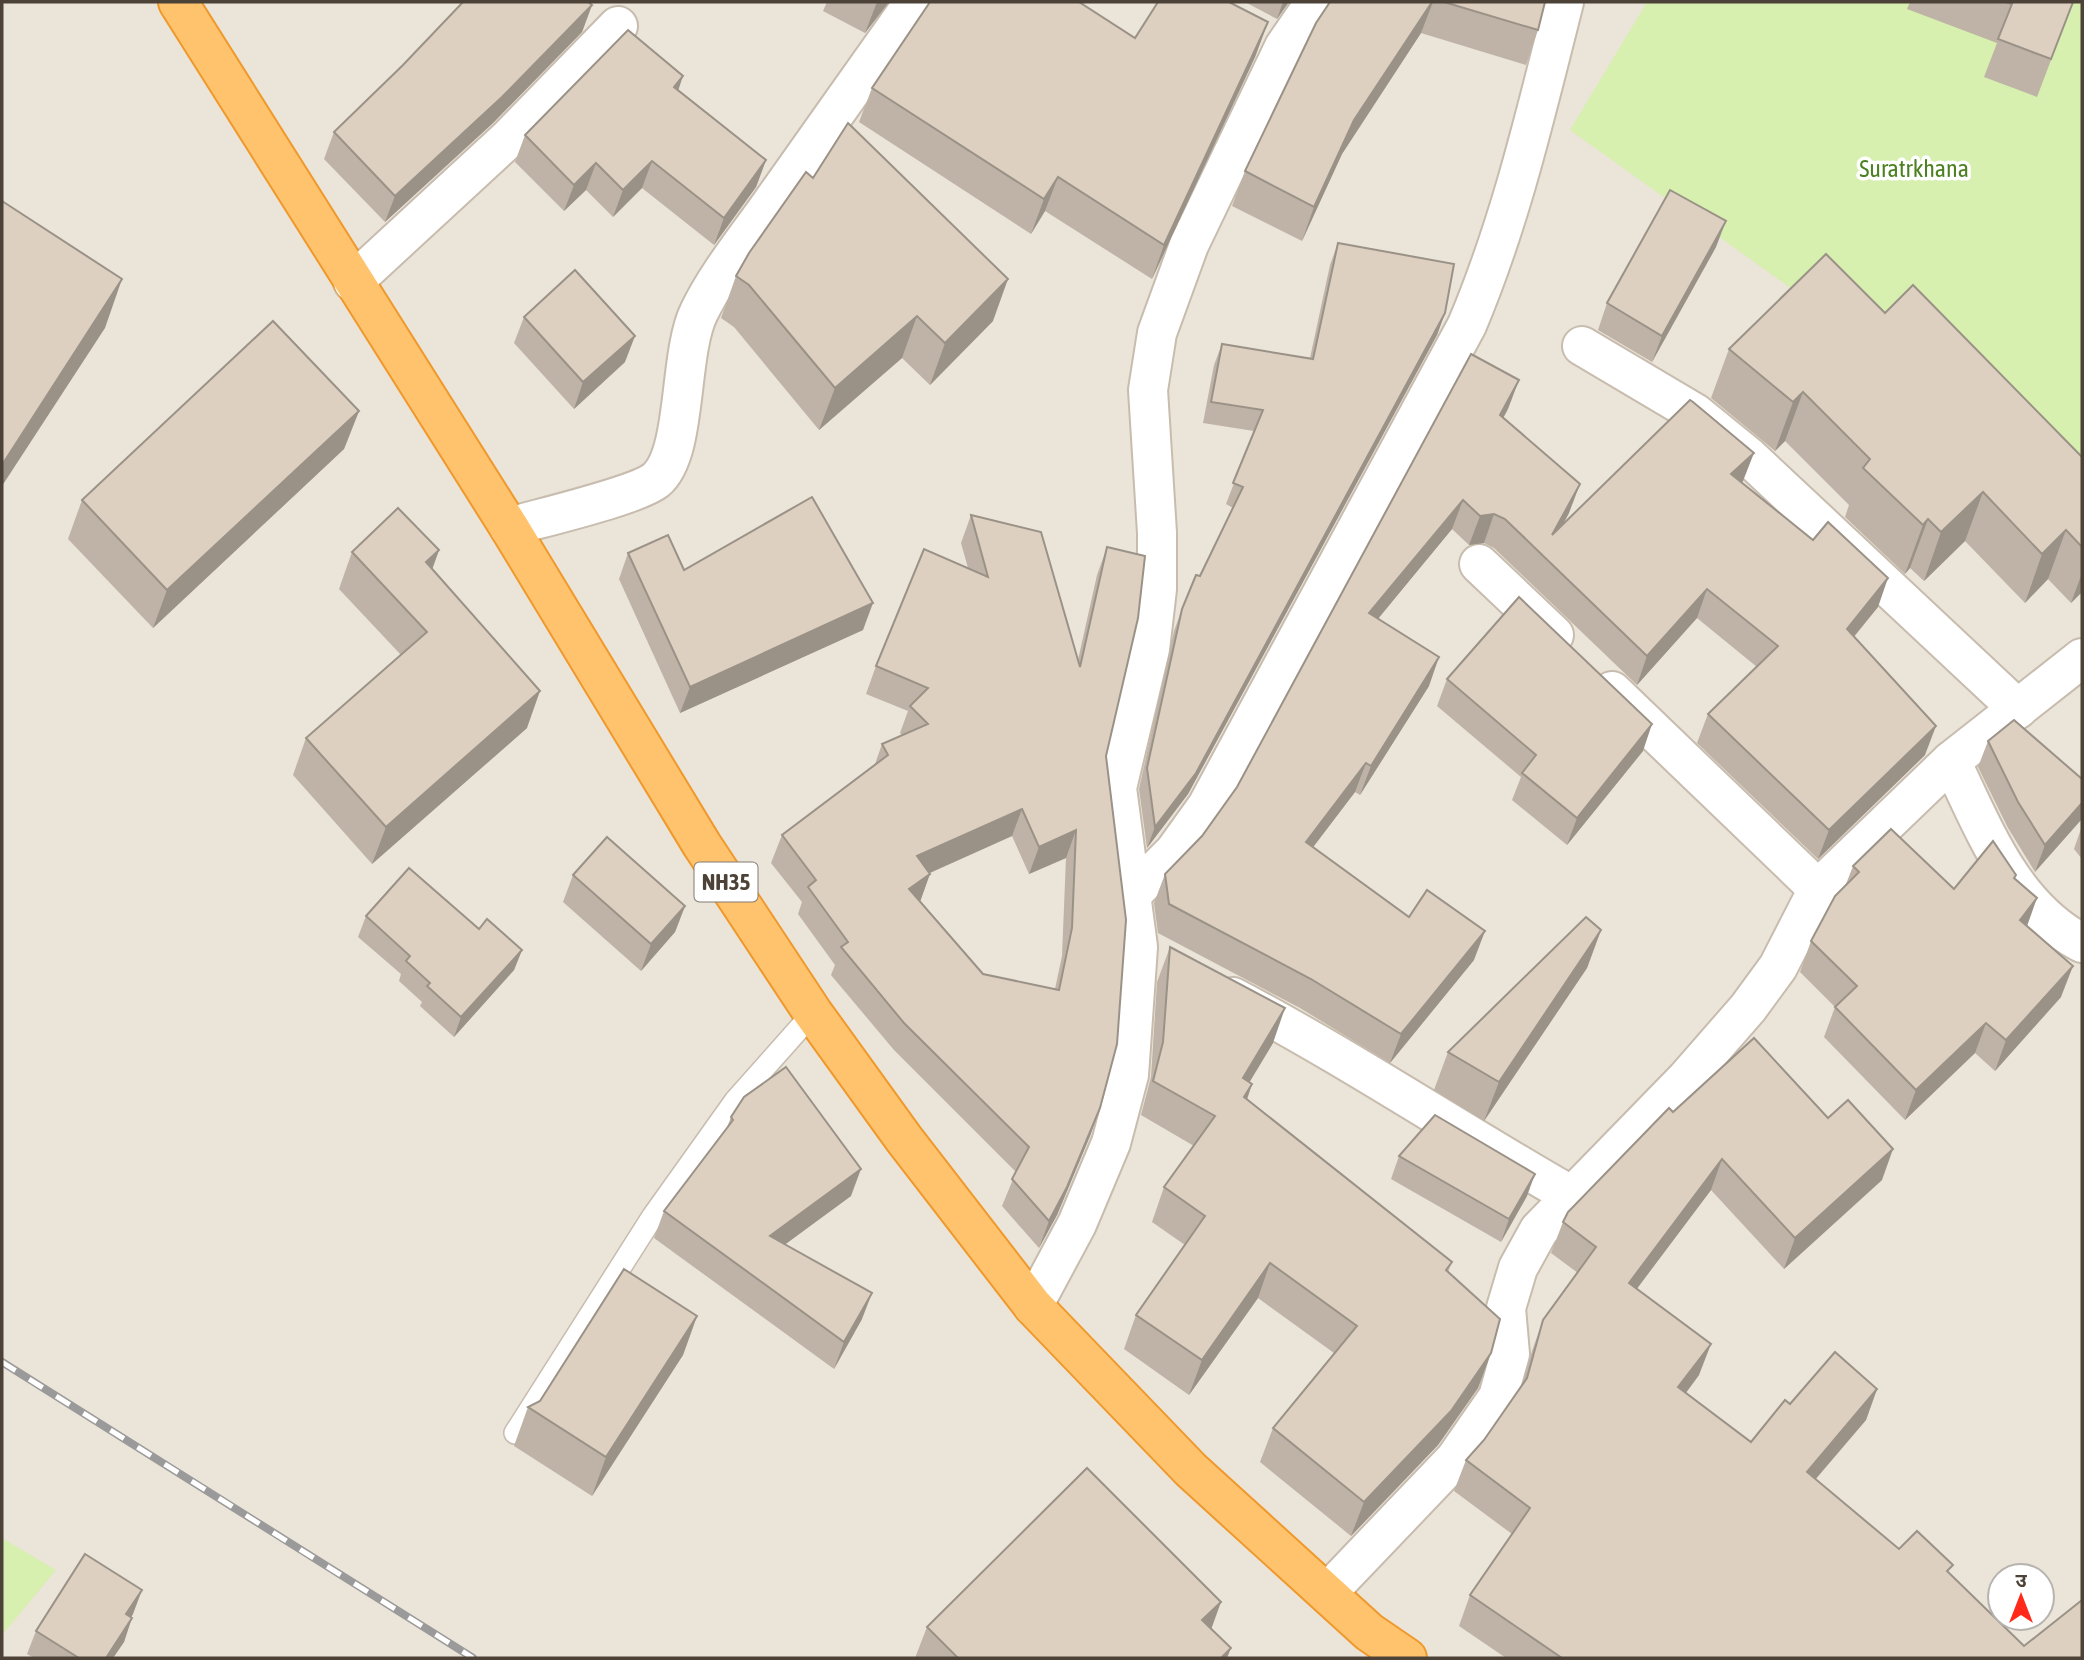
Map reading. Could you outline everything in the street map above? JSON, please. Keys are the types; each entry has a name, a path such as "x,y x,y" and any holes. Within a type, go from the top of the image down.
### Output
{"highway":[{"name":"NH35","path":"177,2 509,527 702,845 813,1013 904,1139 1033,1306 1191,1470 1369,1632 1407,1658"}],"street":[{"path":"509,527 635,490 656,480 669,464 677,430 687,344 699,312 744,243 914,2"},
{"path":"1033,1306 1077,1224 1111,1143 1129,1075 1139,947 1117,788 1150,649 1157,589 1157,533 1148,390 1157,333 1189,245 1284,47 1315,2"},
{"path":"1132,894 1174,852 1207,806 1467,325 1494,261 1519,182 1564,2"},
{"path":"353,282 508,139 618,26"},
{"path":"1247,27 1284,47"},
{"path":"1582,346 1695,413 1749,457 2018,709"},
{"path":"1479,564 1818,889"},
{"path":"1328,1592 1455,1459 1498,1397 1510,1354 1506,1308 1518,1268 1539,1230 1686,1079 1748,1008 1778,967 1818,889 1951,761 2082,658"},
{"path":"1951,761 2002,865 2022,893 2041,912 2082,943"},
{"path":"1139,947 1290,1027 1460,1132 1572,1196"}],"lane":[{"path":"515,1433 676,1185 735,1101 813,1013"}],"shaded area":[{"path":"2,2 2082,2 2082,1658 2,1658"}],"green space":[{"name":"Suratrkhana","path":"1647,2 2082,2 2082,535 1873,347 1570,130"},
{"path":"2,1538 56,1570 2,1635"}],"building":[{"path":"463,2 588,2 592,5 502,97 395,196 334,132"},
{"path":"930,2 1079,2 1135,38 1158,2 1229,2 1268,22 1164,245 1058,177 1044,199 872,88"},
{"path":"1330,2 1432,2 1354,120 1314,207 1245,171 1316,23"},
{"path":"1444,2 1545,2 1538,30"},
{"path":"2005,2 2073,2 2051,59 1998,39 2012,4"},
{"path":"628,30 683,76 674,87 766,160 724,218 652,161 623,190 596,163 574,185 525,135"},
{"path":"848,123 1008,279 945,343 917,316 835,388 749,285 736,276 806,172 813,178"},
{"path":"1670,190 1726,221 1662,336 1607,303"},
{"path":"2,201 122,279 2,465"},
{"path":"1338,243 1454,264 1445,313 1196,773 1155,827 1147,768 1182,609 1196,575 1200,576 1243,487 1233,483 1263,410 1211,402 1222,344 1313,359"},
{"path":"1826,254 1885,313 1913,285 2082,457 2082,547 2066,530 2042,554 1983,492 1941,532 1928,519 1923,525 1863,468 1870,459 1803,392 1793,402 1729,349"},
{"path":"575,270 635,336 583,382 524,317"},
{"path":"273,321 359,411 167,590 82,500"},
{"path":"1471,354 1519,380 1500,415 1580,484 1552,535 1690,400 1693,402 1754,453 1731,474 1813,540 1828,522 1888,578 1847,629 1936,726 1829,830 1708,714 1778,646 1707,589 1647,656 1505,519 1494,514 1480,516 1463,500 1369,613 1439,657 1371,766 1366,763 1306,842 1409,917 1427,890 1485,931 1401,1034 1311,979 1169,904 1165,874 1202,836 1237,787"},
{"path":"812,497 873,603 690,687 628,553 668,535 684,570"},
{"path":"398,508 439,550 426,562 540,691 386,827 306,738 427,632 352,552"},
{"path":"971,515 1041,532 1080,667 1107,547 1145,556 1138,618 1106,756 1126,920 1117,1044 1100,1108 1067,1187 1049,1221 1012,1179 1029,1147 904,1023 841,947 848,942 808,887 816,880 782,835 888,755 882,744 928,724 910,706 928,688 876,666 924,549 988,577","holes":["1022,809 1039,847 1076,830 1072,928 1059,990 983,974 909,889 930,874 917,856"]},
{"path":"1519,597 1652,724 1577,818 1522,773 1536,755 1447,679"},
{"path":"2014,720 2082,779 2082,803 2045,845 2018,802 1988,741"},
{"path":"1891,829 1954,889 1993,841 2016,875 2014,878 2037,898 2020,920 2073,966 2006,1040 1986,1023 1916,1090 1835,1007 1857,986 1811,941 1835,896 1859,872 1853,866"},
{"path":"607,837 685,906 651,944 573,875"},
{"path":"409,868 479,929 487,919 522,950 461,1017 427,986 430,983 406,961 410,956 366,916"},
{"path":"1586,917 1601,930 1499,1082 1448,1052"},
{"path":"1170,947 1285,1008 1243,1078 1252,1084 1244,1097 1452,1262 1446,1270 1500,1319 1491,1353 1451,1411 1364,1502 1273,1428 1357,1326 1270,1263 1202,1360 1136,1315 1205,1216 1164,1187 1215,1116 1153,1081 1163,1042"},
{"path":"1754,1038 1828,1118 1848,1100 1893,1149 1795,1238 1722,1159 1629,1283 1711,1344 1678,1387 1751,1442 1785,1400 1790,1404 1835,1352 1877,1389 1807,1472 1899,1549 1917,1531 1953,1565 1947,1571 1986,1609 1986,1632 2010,1632 2024,1646 2042,1632 2056,1632 2056,1621 2082,1600 2082,1658 1562,1658 1470,1595 1530,1508 1466,1460 1484,1440 1527,1378 1543,1320 1596,1247 1563,1222 1568,1212 1669,1108 1673,1112"},
{"path":"786,1067 861,1169 770,1236 872,1293 844,1342 664,1211 733,1120 731,1117 744,1097"},
{"path":"1435,1115 1535,1174 1509,1219 1399,1156"},
{"path":"624,1269 697,1316 606,1457 528,1407 540,1401"},
{"path":"1087,1468 1221,1602 1202,1620 1231,1648 1221,1658 958,1658 927,1627"},
{"path":"85,1554 142,1590 126,1614 132,1618 106,1658 79,1658 36,1631"}],"railway":[{"path":"2,1362 473,1658"}]}
